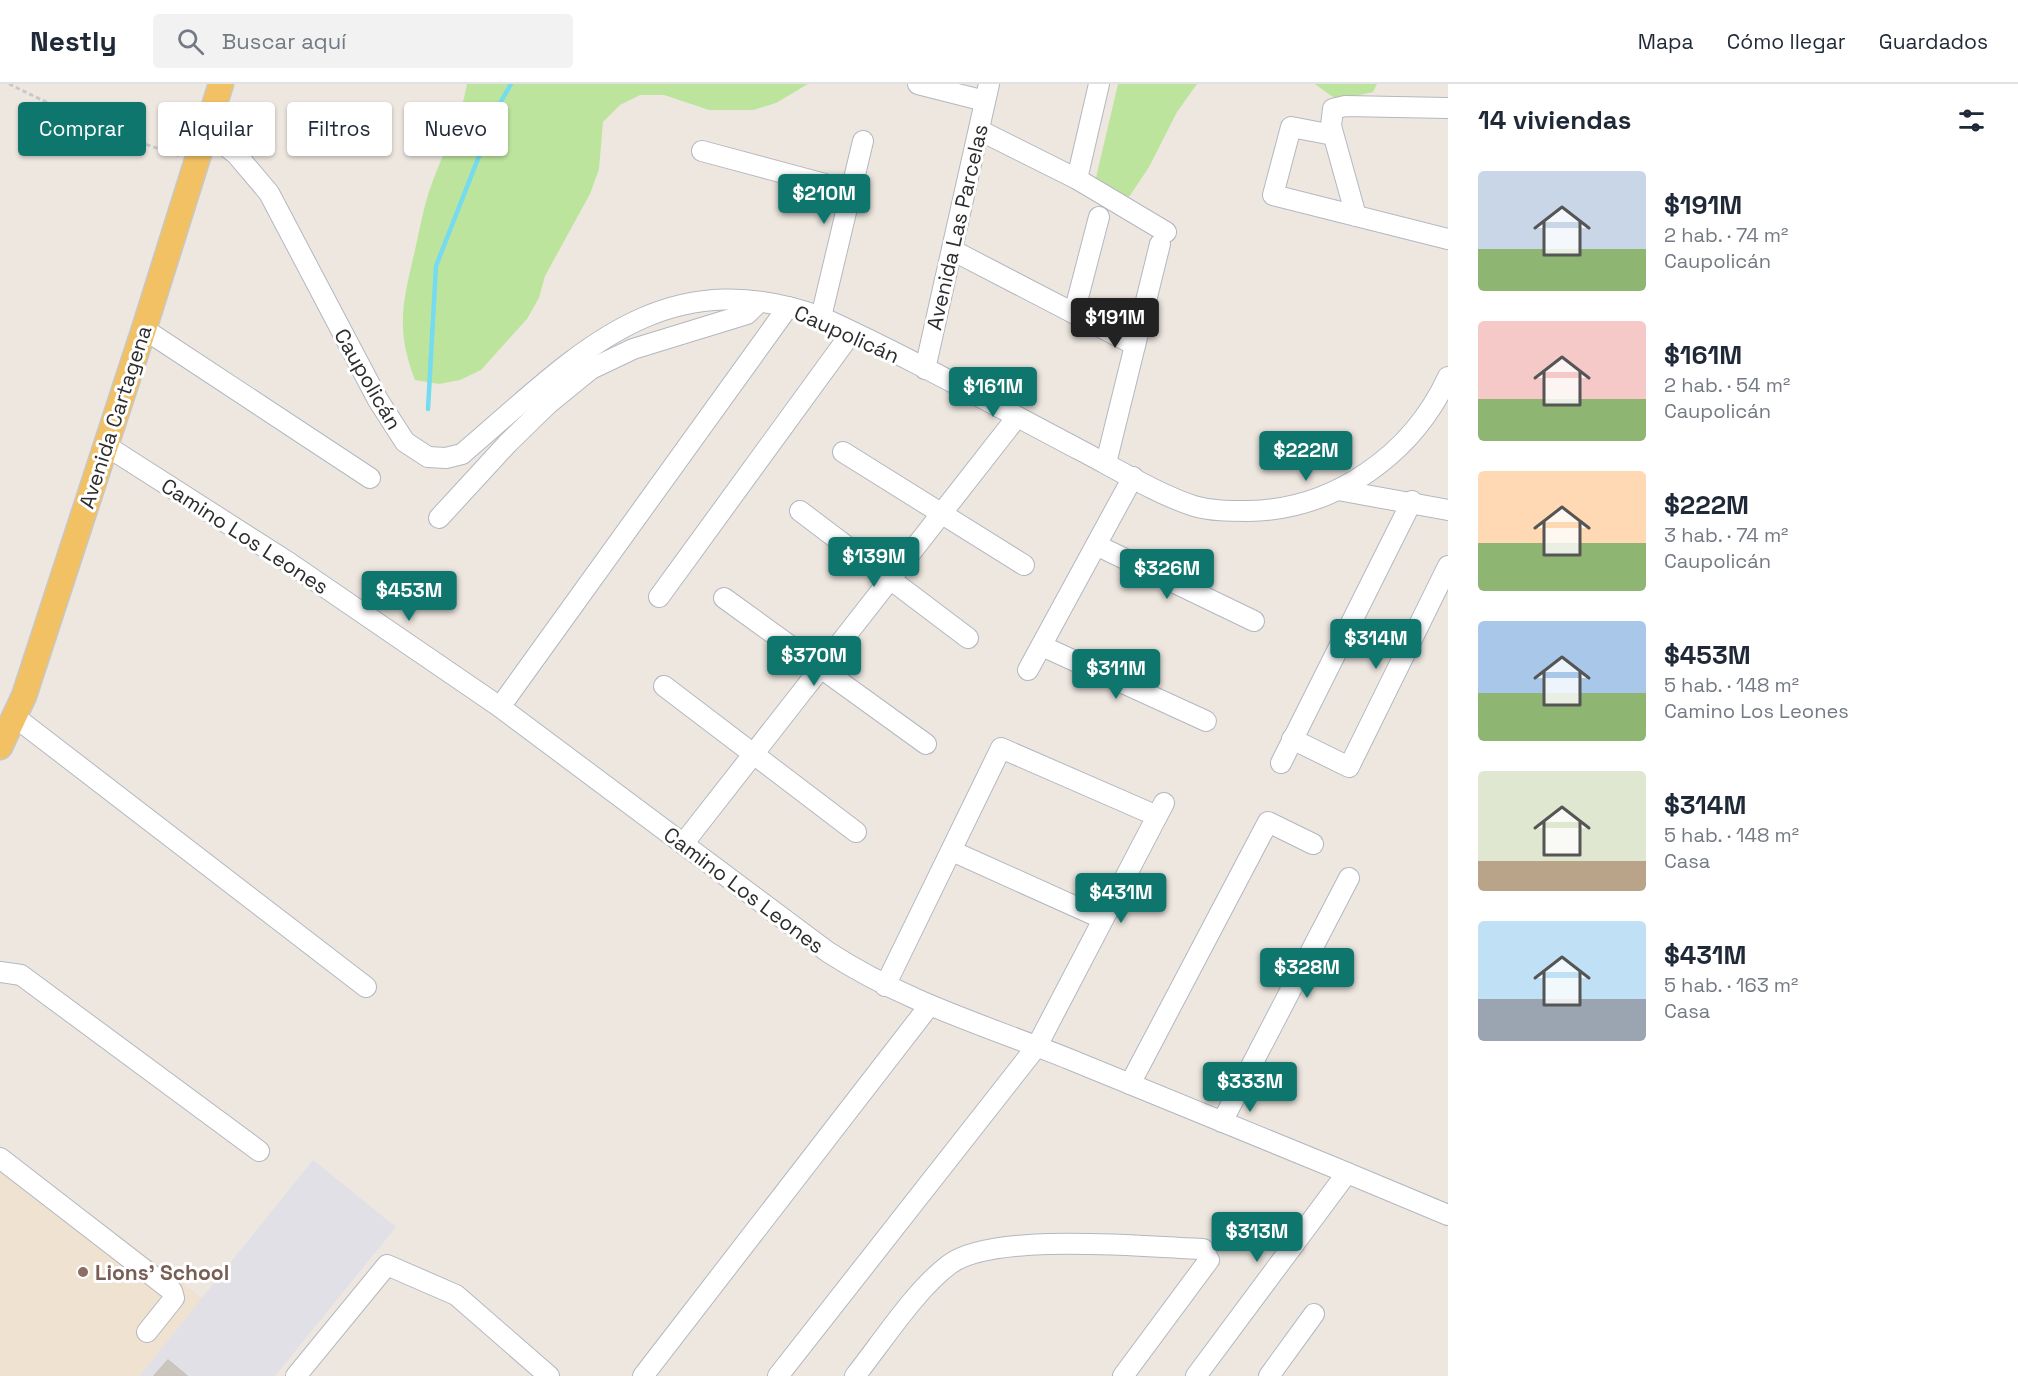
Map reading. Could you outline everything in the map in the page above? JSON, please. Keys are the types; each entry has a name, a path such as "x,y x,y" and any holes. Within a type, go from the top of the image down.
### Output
{"main road":[{"name":"Avenida Cartagena","path":"215,102 221,84"},
{"name":"Avenida Cartagena","path":"0,747 15,717 144,329 198,156"}],"street":[{"path":"918,84 987,92"},
{"path":"1077,179 1099,84"},
{"name":"Avenida Las Parcelas","path":"925,369 987,92"},
{"path":"1356,216 1333,135 1331,114 1334,109 1345,106 1448,108"},
{"path":"1333,135 1292,127 1273,195 1448,239"},
{"path":"978,130 1077,179 1163,238 1107,463"},
{"path":"821,318 863,141"},
{"path":"702,151 851,191"},
{"name":"Caupolicán","path":"238,156 269,193 378,400 405,442 428,457 446,458 462,454 547,378 622,327 658,312 698,303 759,302 788,307 821,318 1193,506 1235,511 1298,504 1338,490 1377,467 1410,436 1437,399 1448,377"},
{"path":"1074,313 1099,217"},
{"path":"952,250 1135,345"},
{"path":"439,518 507,444 548,404 591,369 633,349 747,314 759,302"},
{"path":"500,707 788,307"},
{"path":"144,329 370,478"},
{"path":"659,597 852,332"},
{"path":"683,844 1017,417"},
{"name":"Camino Los Leones","path":"105,445 288,562 500,707 828,952 885,986 929,1006 1037,1046 1448,1215"},
{"path":"843,452 1024,566"},
{"path":"1028,670 1133,477"},
{"path":"1338,490 1412,501 1448,510"},
{"path":"1281,763 1412,501"},
{"path":"800,511 892,578 968,638"},
{"path":"1096,545 1254,621"},
{"path":"1292,739 1349,767 1448,566"},
{"path":"724,598 926,744"},
{"path":"1042,646 1206,721"},
{"path":"664,686 855,832"},
{"path":"15,717 366,987"},
{"path":"778,1376 1037,1046 1160,810 1001,748 885,986"},
{"path":"1130,1084 1268,822 1313,844"},
{"path":"952,851 1103,919"},
{"path":"1222,1122 1349,878"},
{"path":"0,972 21,975 259,1151"},
{"path":"644,1376 929,1006"},
{"path":"0,1158 172,1291 174,1298 147,1332"},
{"path":"1196,1376 1347,1173"},
{"path":"855,1376 925,1288 951,1264 977,1251 1022,1244 1203,1249 1209,1260 1123,1376"},
{"path":"296,1376 387,1265 456,1295 549,1376"},
{"path":"1269,1376 1314,1314"}],"path":[{"path":"9,84 104,130 197,160"}],"shaded area":[{"name":"Lions' School","path":"0,1146 202,1298 139,1376 0,1376"},
{"path":"313,1160 396,1227 275,1376 139,1376"}],"green space":[{"path":"467,84 808,84 776,103 753,110 709,110 664,95 640,95 620,105 603,122 599,169 590,194 545,276 539,298 527,319 481,370 460,380 439,384 415,380 403,330 404,300 427,199 443,156 508,156 508,102 462,102"},
{"path":"1118,84 1197,84 1177,112 1149,167 1129,197 1095,182"},
{"path":"1315,84 1377,84 1373,92 1337,100"}],"building":[{"path":"168,1360 187,1376 154,1376"}],"waterway":[{"path":"428,409 436,266 499,105 511,84"}],"place":[{"name":"Lions' School","path":"83,1272"}]}
